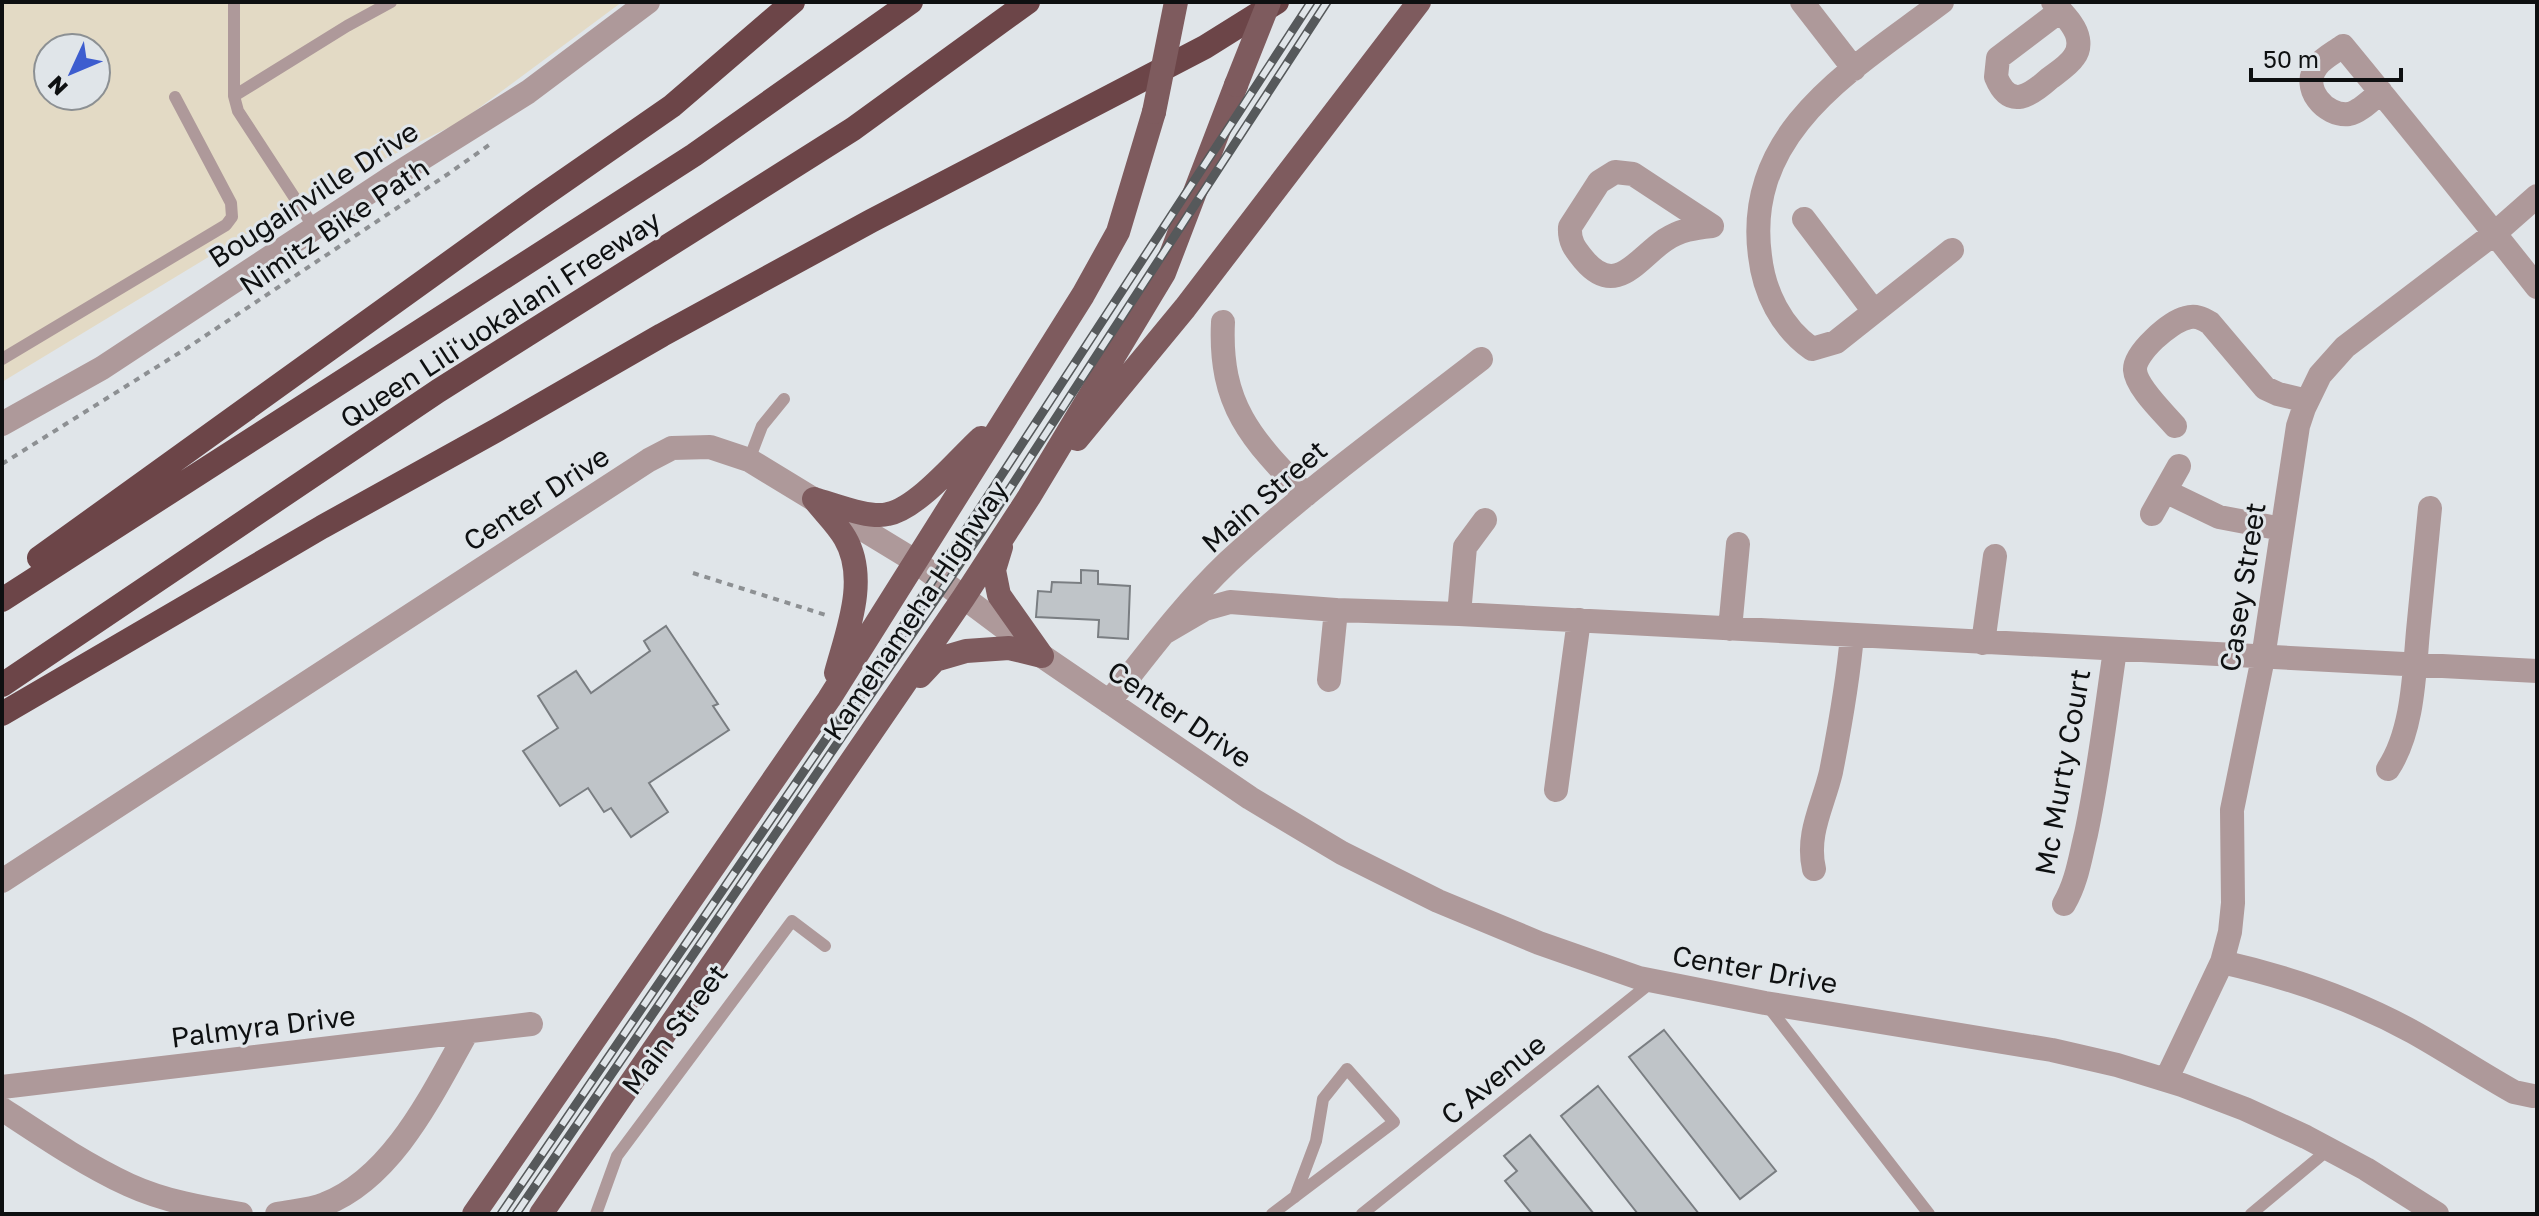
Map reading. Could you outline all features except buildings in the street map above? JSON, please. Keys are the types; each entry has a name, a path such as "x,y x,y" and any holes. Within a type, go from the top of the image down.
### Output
{"highway":[{"path":"2,585 672,106 793,2"},
{"name":"Queen Liliʻuokalani Freeway","path":"2,600 694,155 911,2"},
{"name":"Queen Liliʻuokalani Freeway","path":"2,685 438,391 853,129 1028,2"},
{"path":"2,714 322,527 662,335 871,221 1205,47 1277,2"}],"main road":[{"name":"Kamehameha Highway","path":"474,1214 829,699 1083,295 1118,232 1154,112 1176,2"},
{"name":"Kamehameha Highway","path":"541,1214 964,597 1029,497 1164,273 1269,2"},
{"path":"1029,497 1185,308 1419,2"},
{"path":"814,499 862,512 887,515 919,499 1006,415"},
{"path":"814,499 846,540 855,569 854,607 829,699"},
{"path":"1003,537 994,570 999,595 1042,656"},
{"path":"877,721 935,660 966,651 1009,648 1042,656"}],"street":[{"name":"Bougainville Drive","path":"2,424 102,368 389,179 528,92 648,2"},
{"path":"1802,2 1854,69"},
{"path":"1942,2 1815,102 1786,136 1760,198 1756,228 1761,268 1768,292 1794,336 1812,349 1836,342 1952,250"},
{"path":"2381,92 2537,287"},
{"path":"1712,226 1633,174 1624,172 1610,174 1599,182 1573,220 1569,235 1575,249 1592,269 1602,276 1614,277 1625,273 1666,240 1686,229 1712,226 1756,228"},
{"name":"Casey Street","path":"2166,1080 2222,962 2230,932 2233,903 2232,810 2263,658 2298,426 2307,401 2320,375 2345,347 2495,233 2537,196"},
{"path":"1804,219 1873,310"},
{"path":"2175,426 2139,381 2136,363 2143,350 2178,321 2189,317 2210,323 2265,388 2307,401"},
{"path":"1223,322 1225,368 1239,413 1265,452 1306,495"},
{"name":"Main Street","path":"1109,702 1164,633 1227,564 1306,495 1481,359"},
{"name":"Center Drive","path":"2,881 649,460 672,448 710,447 749,460 915,561 1042,656 1250,798 1342,853 1438,901 1539,943 1654,981 1765,1003 2052,1050 2166,1080 2245,1109 2329,1149 2437,1214"},
{"path":"2152,514 2179,466"},
{"path":"2165,491 2219,517 2282,529"},
{"path":"2388,769 2398,754 2404,733 2430,508"},
{"path":"1459,614 1465,547 1485,520"},
{"path":"1730,629 1738,544"},
{"path":"1983,643 1995,556"},
{"path":"1164,633 1205,609 1230,602 1336,610 2537,671"},
{"path":"1329,680 1336,610"},
{"path":"1556,790 1579,620"},
{"path":"1814,869 1810,852 1812,832 1828,785 1846,700 1852,635"},
{"name":"Mc Murty Court","path":"2064,904 2078,871 2094,797 2115,650"},
{"path":"2222,962 2270,973 2364,1008 2410,1030 2514,1092 2533,1096"},
{"name":"Palmyra Drive","path":"2,1087 531,1024"},
{"path":"277,1214 325,1204 363,1181 410,1131 467,1032"},
{"path":"2,1109 61,1147 130,1185 199,1208 241,1214"}],"lane":[{"path":"234,2 234,96 238,111 315,229"},
{"path":"234,96 391,2"},
{"path":"2,359 226,225 232,217 231,203 175,97"},
{"path":"749,460 762,426 784,399"},
{"name":"Main Street","path":"596,1214 617,1156 792,921 825,946"},
{"name":"C Avenue","path":"1362,1214 1654,981"},
{"path":"1765,1003 1929,1214"},
{"path":"1272,1214 1295,1197 1394,1122 1347,1069 1323,1099 1316,1141 1295,1197"},
{"path":"2251,1214 2329,1149"}],"path":[{"name":"Nimitz Bike Path","path":"2,464 187,348 497,138"},
{"path":"693,573 835,618"}],"shaded area":[{"path":"2,2 622,2 460,122 311,195 2,382"}],"railway":[{"path":"501,1214 895,638 1311,2"},
{"path":"516,1214 981,533 1327,2"}]}
